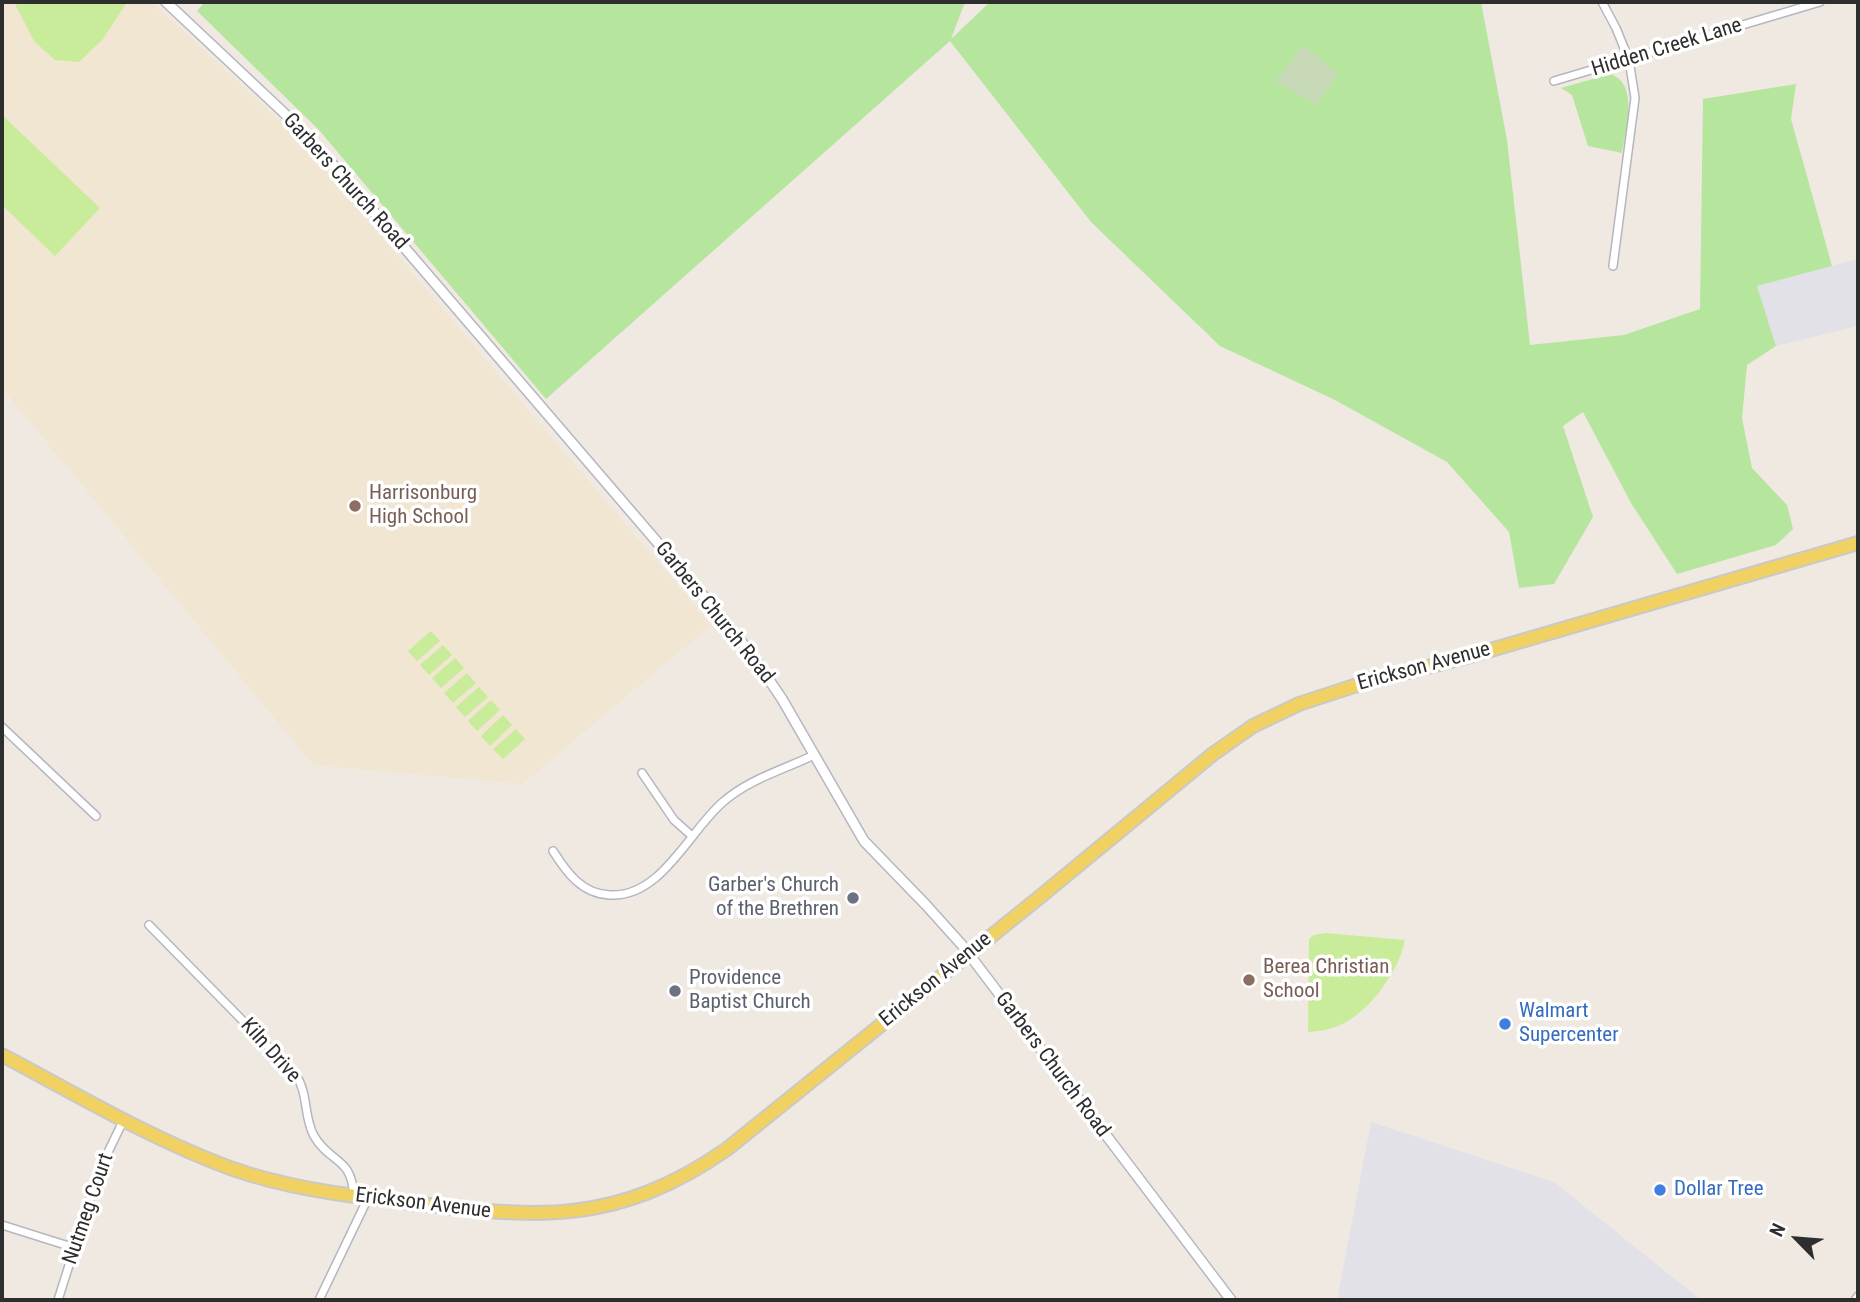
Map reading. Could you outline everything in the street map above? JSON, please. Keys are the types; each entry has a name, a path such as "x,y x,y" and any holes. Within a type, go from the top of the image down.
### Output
{"main road":[{"name":"Erickson Avenue","path":"2,1055 194,1153 239,1171 295,1187 482,1212 536,1215 600,1207 663,1187 727,1149 1213,754 1253,726 1287,709 1354,686 1470,656 1858,543"}],"street":[{"name":"Garbers Church Road","path":"166,2 284,113 337,169 724,620 769,679 869,848 926,905 969,954 1231,1300"},
{"path":"1602,2 1629,60 1636,109 1613,266"},
{"name":"Hidden Creek Lane","path":"1554,81 1820,2"},
{"path":"2,727 96,816"},
{"path":"553,851 567,872 583,886 600,894 617,895 635,891 654,880 712,811 737,791 814,755"},
{"path":"642,773 674,820 692,836"},
{"name":"Kiln Drive","path":"149,925 295,1074 303,1088 312,1133 325,1149 346,1167 353,1182 354,1197"},
{"name":"Nutmeg Court","path":"58,1300 99,1171 124,1119"},
{"path":"319,1300 368,1198"},
{"path":"2,1225 75,1248"},
{"path":"1855,1300 1858,1296"}],"shaded area":[{"name":"Harrisonburg High School","path":"2,2 152,2 295,135 711,625 522,784 313,765 2,388"},
{"path":"1858,259 1858,326 1776,346 1757,286"},
{"path":"1371,1122 1554,1182 1701,1300 1337,1300"}],"green space":[{"path":"14,2 127,2 103,39 79,62 55,60 34,41"},
{"path":"205,2 965,2 951,39 990,2 1481,2 1507,140 1530,345 1624,335 1700,309 1703,99 1796,84 1791,119 1832,266 1757,286 1776,346 1747,365 1742,418 1752,468 1787,505 1793,529 1776,545 1677,574 1631,503 1583,412 1563,426 1593,517 1554,584 1519,588 1509,532 1447,462 1335,400 1220,346 1091,222 950,41 546,399 319,130 197,11"},
{"path":"1304,45 1338,74 1317,105 1275,81"},
{"path":"1611,74 1620,80 1628,98 1628,120 1622,153 1588,146 1572,95 1561,88"},
{"path":"2,115 100,208 55,256 2,205"},
{"path":"431,631 440,641 417,661 408,651"},
{"path":"443,645 452,655 429,675 420,665"},
{"path":"455,658 464,668 441,688 432,678"},
{"path":"467,673 476,683 453,703 444,693"},
{"path":"479,687 488,697 465,717 456,707"},
{"path":"491,700 500,710 477,731 468,721"},
{"path":"503,715 512,725 490,746 481,736"},
{"path":"516,729 525,739 503,759 493,749"},
{"path":"1325,933 1405,940 1389,977 1362,1011 1336,1027 1308,1032 1309,939"}],"place":[{"name":"Harrisonburg High School","path":"355,506"},
{"name":"Garber's Church of the Brethren","path":"853,898"},
{"name":"Berea Christian School","path":"1249,980"},
{"name":"Providence Baptist Church","path":"675,991"},
{"name":"Walmart Supercenter","path":"1505,1024"},
{"name":"Dollar Tree","path":"1660,1190"}]}
